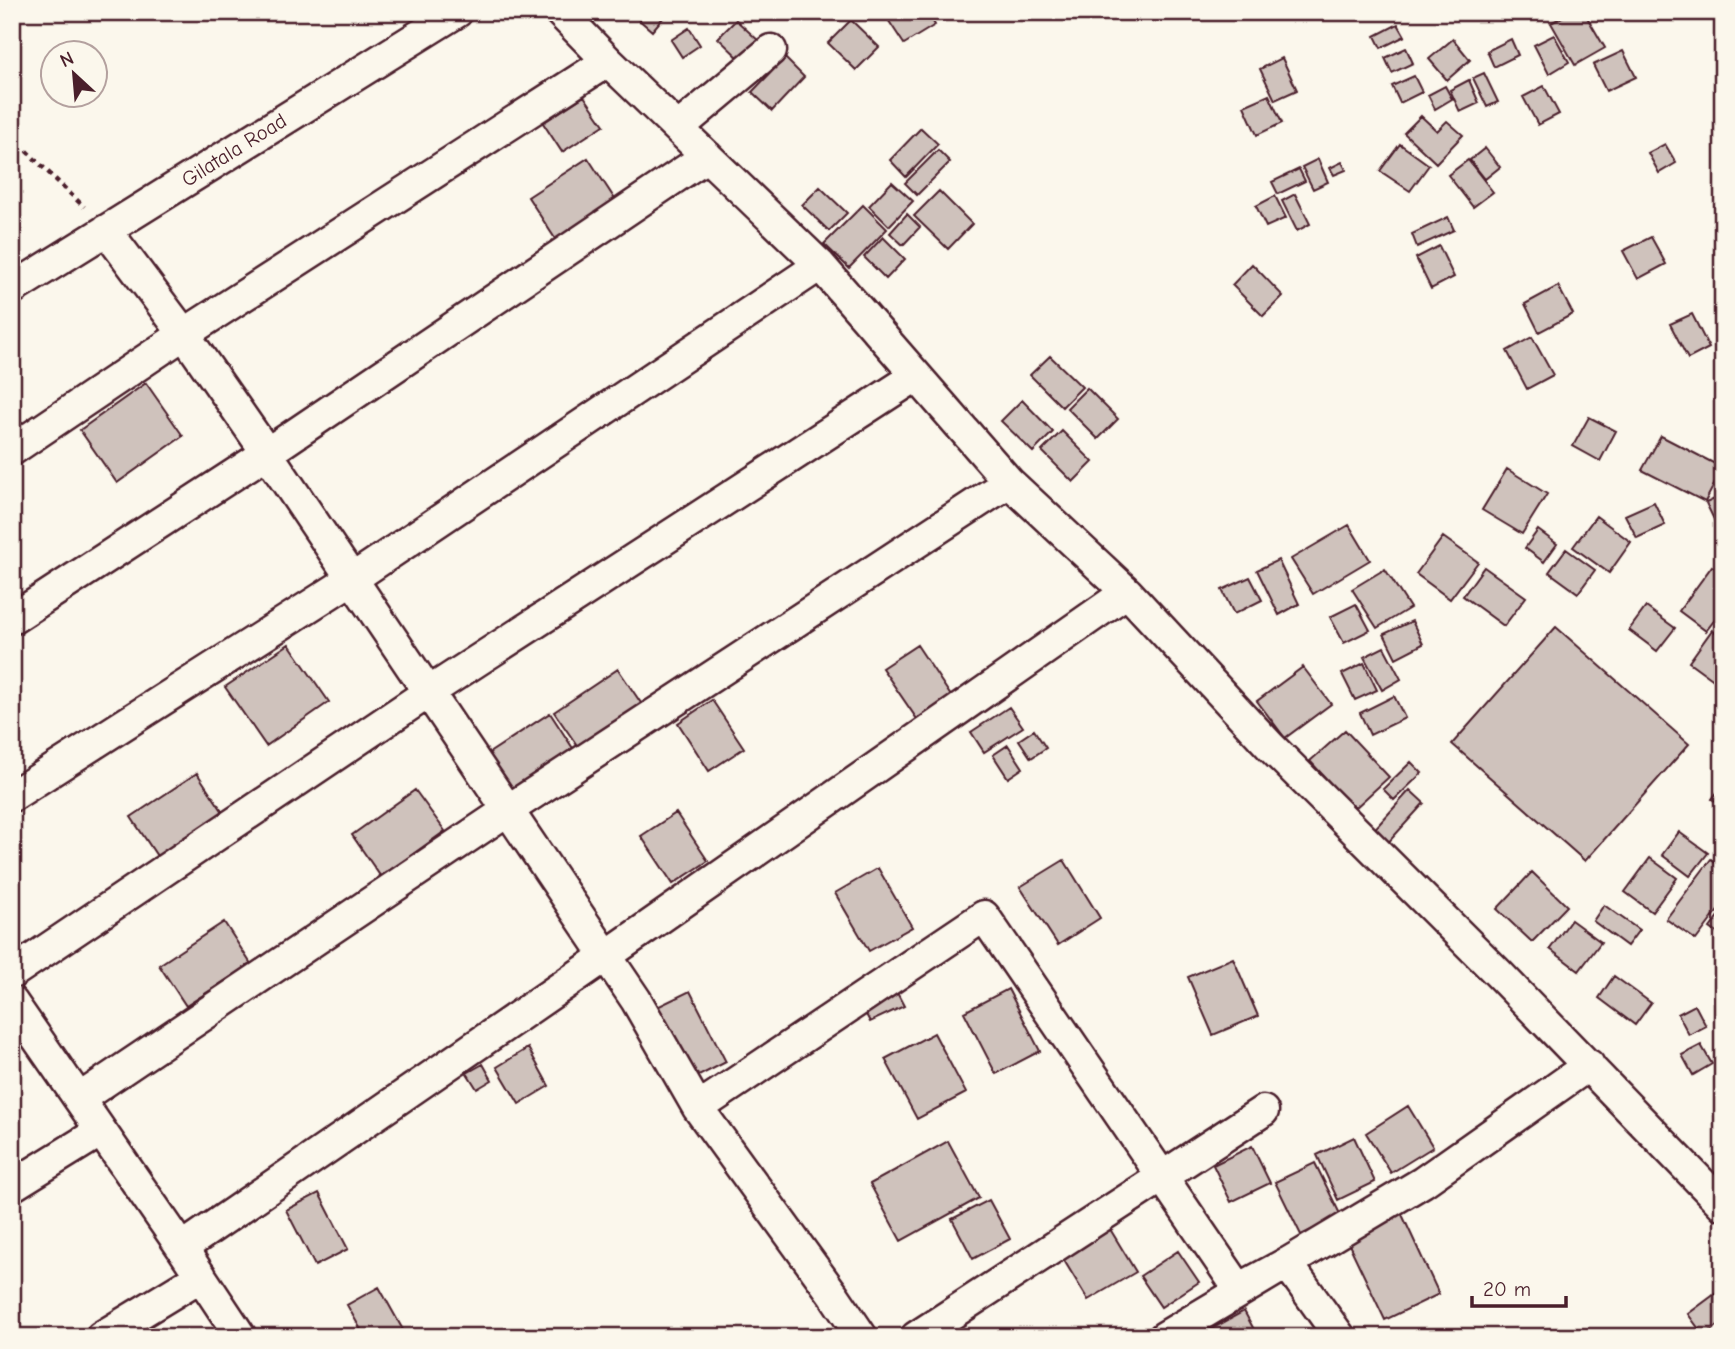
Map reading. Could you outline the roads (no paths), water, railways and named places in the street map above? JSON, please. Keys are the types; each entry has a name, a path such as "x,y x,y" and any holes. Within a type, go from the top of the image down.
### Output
{"street":[{"name":"Gilatala Road","path":"12,289 457,12"},
{"path":"560,12 820,265 1009,482 1127,592 1270,747 1589,1065 1723,1205"},
{"path":"678,128 771,50"},
{"path":"12,450 184,334 608,61"},
{"path":"12,619 267,453 707,156"},
{"path":"106,230 184,334 267,453 636,1000 698,1108 862,1337"},
{"path":"12,796 352,579 820,265"},
{"path":"12,973 429,692 916,376"},
{"path":"79,1099 508,810 1009,482"},
{"path":"182,1248 1127,592"},
{"path":"698,1108 984,916 1239,1289 1287,1263"},
{"path":"12,1002 241,1337"},
{"path":"1164,1337 1423,1182 1589,1065"},
{"path":"916,1337 1263,1111"},
{"path":"12,1186 101,1131"},
{"path":"1287,1263 1340,1337"},
{"path":"101,1337 201,1276"}]}
